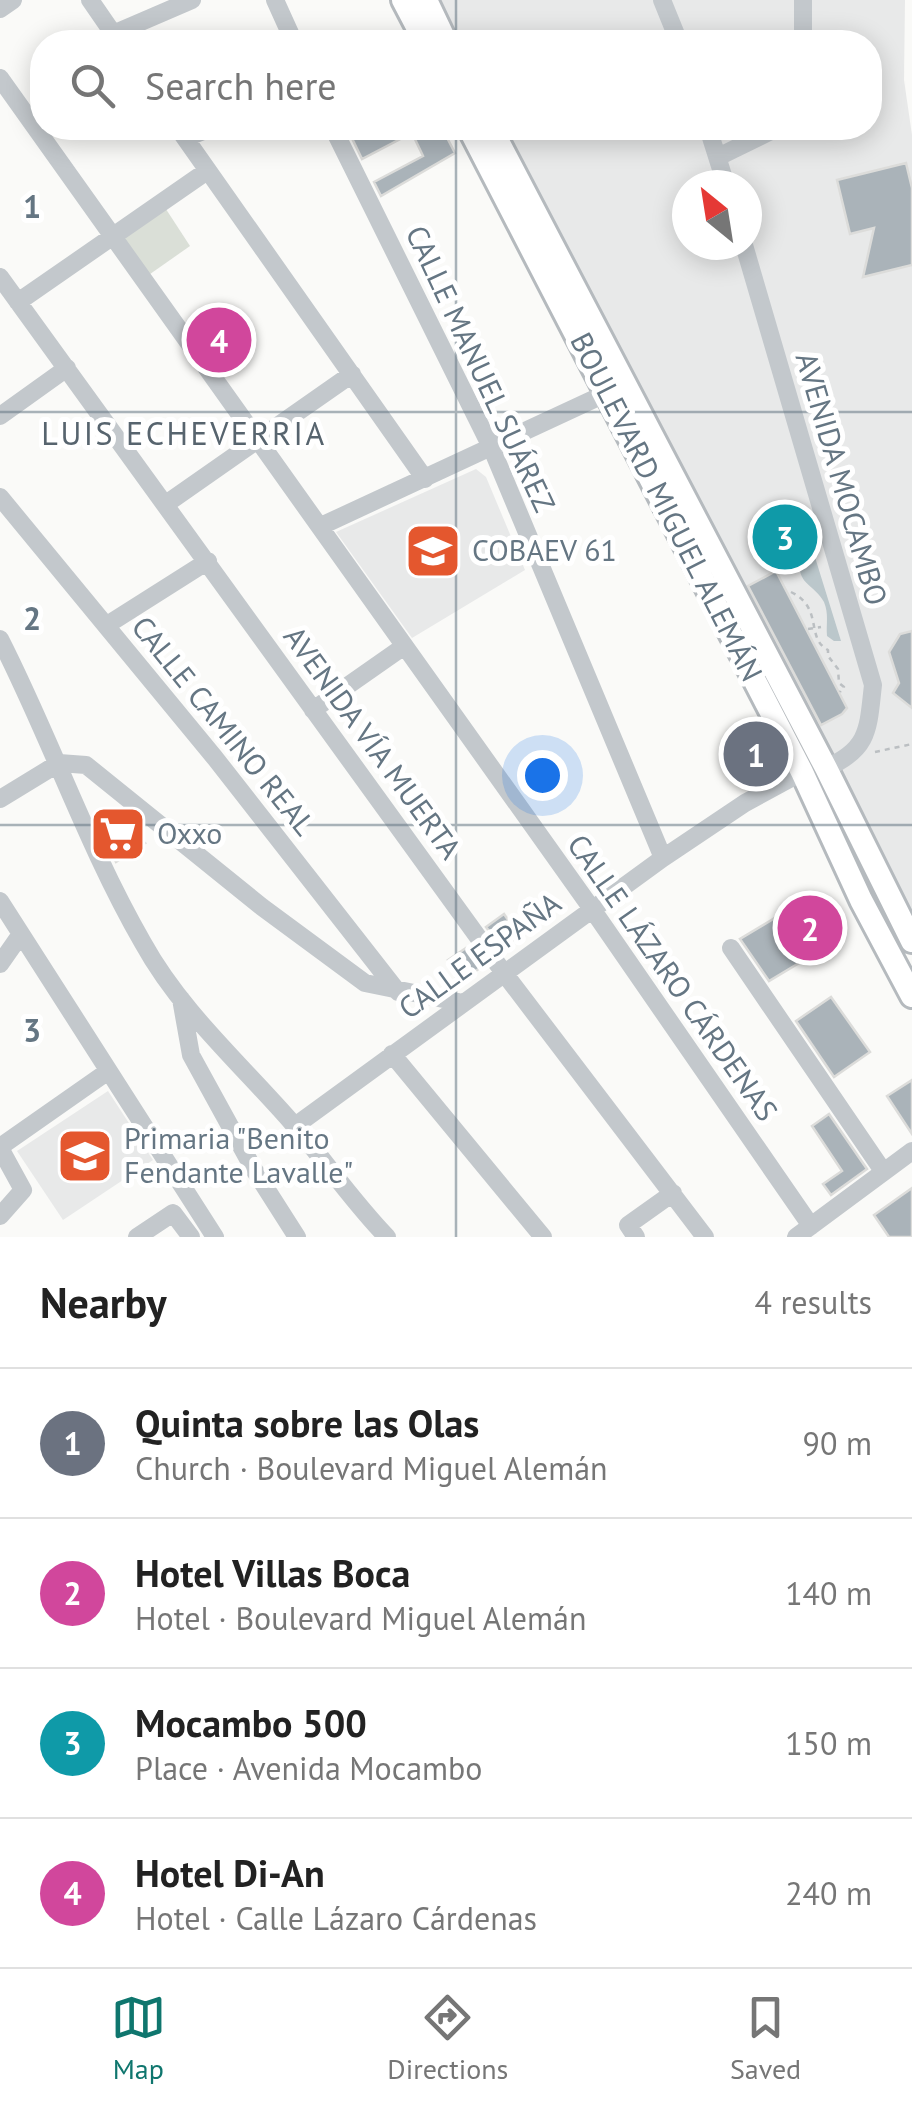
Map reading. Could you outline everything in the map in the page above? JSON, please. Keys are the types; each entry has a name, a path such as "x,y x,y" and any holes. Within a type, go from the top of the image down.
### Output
{"main road":[{"path":"403,0 419,30"},
{"path":"426,0 440,30"},
{"name":"BOULEVARD MIGUEL ALEMÁN","path":"475,140 802,772 912,996"},
{"name":"BOULEVARD MIGUEL ALEMÁN","path":"497,140 826,768 912,941"}],"street":[{"path":"0,10 13,0"},
{"path":"90,0 111,30"},
{"path":"132,30 192,0"},
{"path":"275,0 289,30"},
{"path":"662,0 674,30"},
{"path":"802,30 803,0"},
{"name":"CALLE LÁZARO CÁRDENAS","path":"0,78 30,120"},
{"name":"CALLE LÁZARO CÁRDENAS","path":"44,140 592,909 804,1232"},
{"path":"187,140 425,479"},
{"name":"CALLE MANUEL SUÁREZ","path":"339,140 492,448 663,858"},
{"path":"712,140 722,170"},
{"path":"718,157 752,140"},
{"path":"18,302 207,171"},
{"name":"AVENIDA MOCAMBO","path":"748,260 873,685 867,734 849,758"},
{"name":"AVENIDA VÍA MUERTA","path":"0,276 504,973 705,1237"},
{"path":"0,416 67,368"},
{"path":"166,504 352,374"},
{"path":"321,526 607,393"},
{"name":"CALLE CAMINO REAL","path":"0,497 108,625 398,992"},
{"path":"108,625 208,561"},
{"path":"0,639 111,884 145,948 181,998 387,1237"},
{"path":"313,710 403,647"},
{"path":"826,768 849,758"},
{"path":"0,800 59,762 86,766 262,907 365,983 463,1003"},
{"name":"CALLE ESPAÑA","path":"295,1126 663,858 745,803 802,772"},
{"path":"0,901 213,1236"},
{"path":"0,964 21,934"},
{"path":"731,948 882,1170"},
{"path":"181,998 192,1055 234,1136 297,1237"},
{"path":"392,1054 544,1237"},
{"path":"0,1216 23,1190 0,1148 108,1072"},
{"path":"804,1232 882,1170 912,1152"},
{"path":"632,1231 673,1192"},
{"path":"138,1237 173,1213 190,1237"}],"path":[{"path":"804,592 793,592 811,608 817,641 838,669 839,682 844,687 840,692"},
{"path":"808,629 821,627"},
{"path":"849,758 912,744"}],"shaded area":[{"path":"438,0 905,0 904,80 912,135 912,911 839,784 504,140 882,140 882,30 452,30"},
{"path":"162,203 190,246 143,279 113,237"},
{"name":"COBAEV 61","path":"476,469 486,477 525,570 412,638 336,532"},
{"path":"814,554 841,641 827,636 824,602 801,574 801,560"},
{"name":"Primaria \"Benito Fendante Lavalle\"","path":"108,1091 153,1160 63,1220 17,1151"}],"building":[{"path":"353,140 399,140 362,159"},
{"path":"415,140 448,140 455,153 381,196 374,182 423,156"},
{"path":"906,163 912,188 912,265 863,277 874,228 850,234 837,180"},
{"path":"217,316 242,352 221,367 195,331"},
{"path":"792,512 809,547 777,563 761,527"},
{"path":"776,571 847,708 821,725 748,586"},
{"path":"912,631 912,708 893,693 899,683 889,652 900,634"},
{"name":"Oxxo","path":"113,815 145,843 116,862 98,825"},
{"path":"808,898 834,942 769,981 740,939"},
{"path":"504,914 519,936 502,948 486,927"},
{"path":"466,948 480,968 463,980 448,960"},
{"path":"831,997 870,1052 834,1077 796,1021"},
{"path":"912,1080 912,1134 887,1096"},
{"path":"829,1114 867,1169 831,1195 823,1184 842,1171 812,1126"},
{"path":"912,1188 912,1237 889,1237 874,1215"}],"place":[{"name":"Hotel Di-An","path":"219,340"},
{"name":"Mocambo 500","path":"785,537"},
{"name":"COBAEV 61","path":"433,551"},
{"name":"Quinta sobre las Olas","path":"756,754"},
{"name":"Oxxo","path":"118,834"},
{"name":"Hotel Villas Boca","path":"810,928"},
{"name":"Primaria \"Benito Fendante Lavalle\"","path":"85,1156"}],"district":[{"name":"LUIS ECHEVERRIA","path":"184,434"}]}
